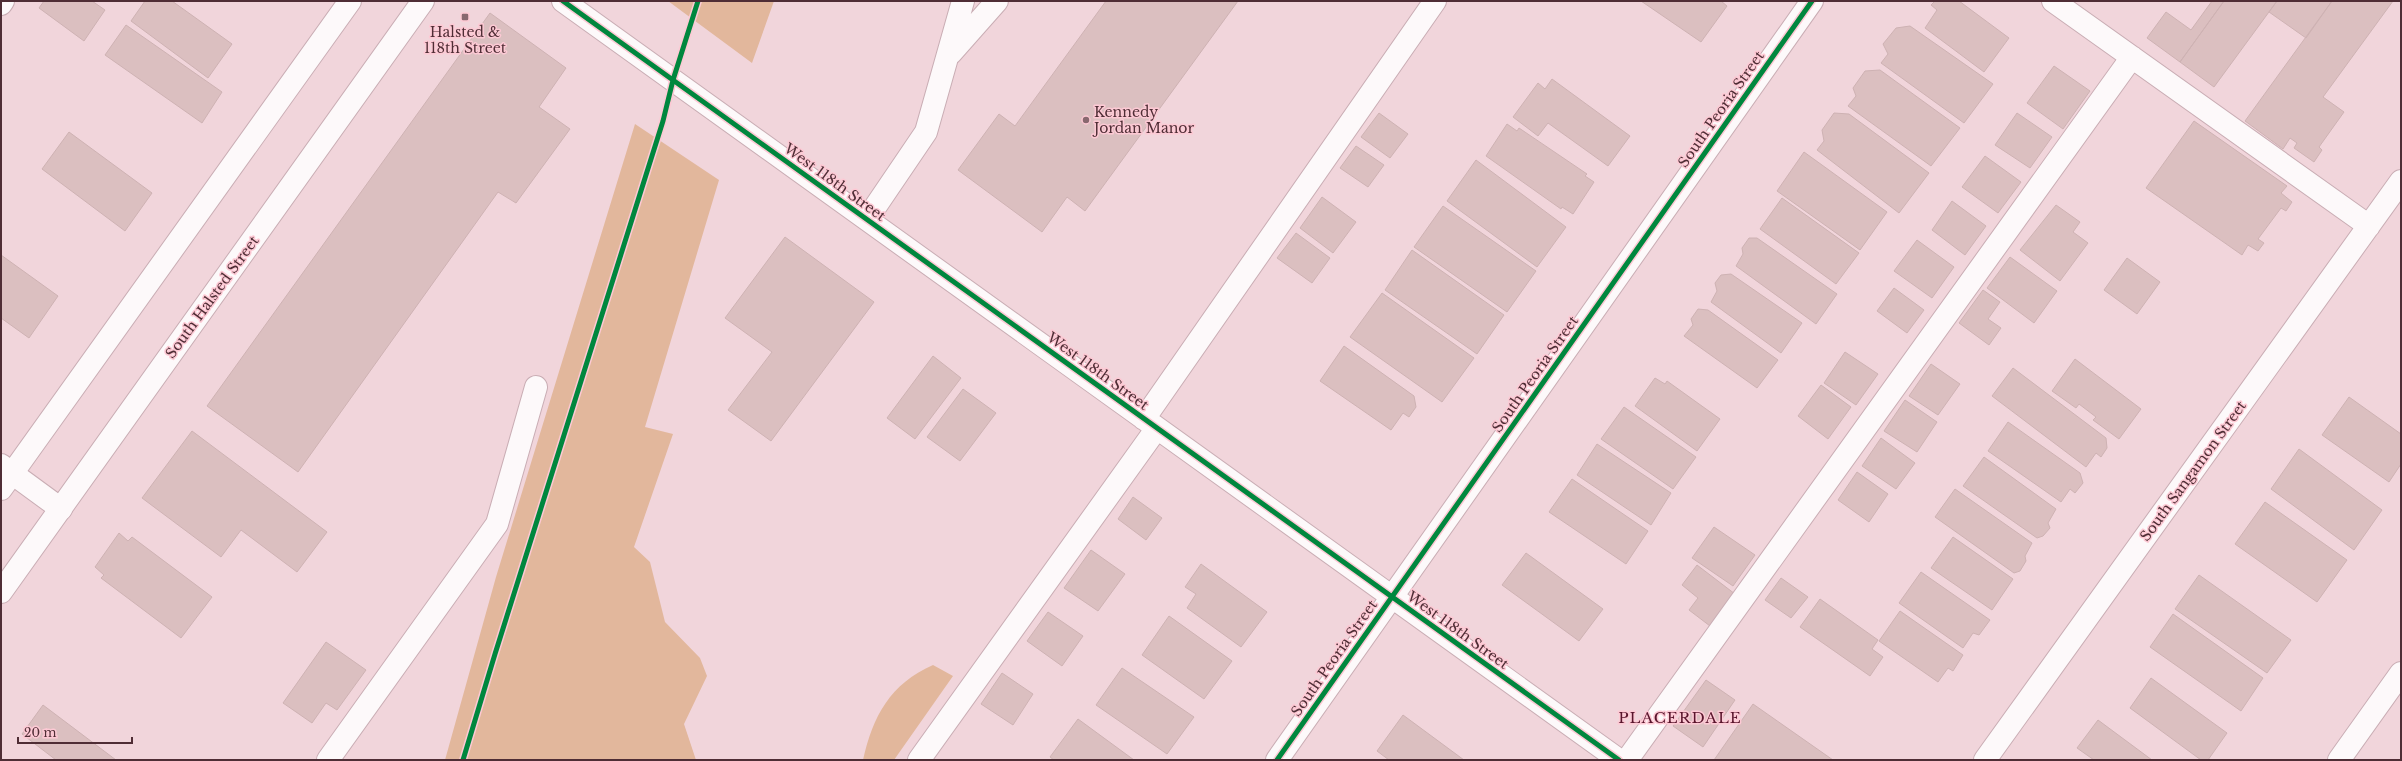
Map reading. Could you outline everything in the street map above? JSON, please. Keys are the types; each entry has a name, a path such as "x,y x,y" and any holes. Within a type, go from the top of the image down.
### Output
{"street":[{"path":"61,509 5,476 350,1"},
{"name":"South Halsted Street","path":"1,592 422,1"},
{"name":"West 118th Street","path":"563,1 1619,760"},
{"path":"867,219 926,132 963,1"},
{"path":"948,57 996,1"},
{"path":"919,760 1151,423 1435,1"},
{"name":"South Peoria Street","path":"1277,760 1812,1"},
{"path":"2053,1 2369,226"},
{"path":"1627,760 2132,57"},
{"name":"South Sangamon Street","path":"1985,760 2401,181"},
{"path":"328,760 497,524 536,387"},
{"path":"2339,760 2401,673"}],"shaded area":[{"path":"668,1 774,1 752,63"},
{"path":"635,124 719,180 645,427 673,434 634,547 650,562 665,622 700,658 707,676 684,724 696,760 445,760 496,577"},
{"path":"933,665 953,676 894,760 863,760 872,729 886,703 905,682"}],"building":[{"path":"44,1 92,1 105,10 84,41 39,8"},
{"path":"145,1 172,1 232,44 208,78 131,21"},
{"name":"Kennedy Jordan Manor","path":"1106,1 1238,1 1085,211 1067,197 1042,232 958,170 999,114 1015,126"},
{"path":"1641,1 1721,1 1727,6 1701,42"},
{"path":"1935,1 1959,1 2009,38 1984,72 1925,28 1937,10 1931,5"},
{"path":"2212,1 2224,1 2180,62 2147,38 2166,12 2191,30"},
{"path":"2224,1 2277,1 2214,87 2180,62"},
{"path":"2277,1 2332,1 2306,38 2269,12"},
{"path":"2332,1 2393,1 2323,97 2344,112 2319,147 2322,150 2314,162 2294,148 2297,143 2290,138 2283,149 2245,121"},
{"path":"490,13 566,68 539,107 570,129 516,203 498,192 298,472 207,406"},
{"path":"126,25 222,92 202,123 105,55"},
{"path":"1910,26 1993,84 1964,123 1881,63 1888,54 1883,44 1896,28"},
{"path":"2054,66 2090,91 2063,129 2027,103"},
{"path":"1880,70 1960,128 1931,166 1848,106 1856,96 1853,88 1865,71"},
{"path":"1552,79 1630,136 1608,166 1548,123 1538,136 1513,117 1538,83 1545,89"},
{"path":"1379,113 1408,134 1390,158 1361,137"},
{"path":"1834,113 1849,114 1929,173 1899,213 1817,150 1824,141 1822,130"},
{"path":"2017,113 2052,137 2030,168 1995,145"},
{"path":"2194,121 2287,186 2281,193 2292,202 2286,211 2281,208 2258,239 2264,243 2258,251 2248,245 2242,255 2146,188"},
{"path":"1507,124 1517,131 1519,128 1587,174 1585,176 1594,182 1573,214 1562,207 1561,209 1486,156"},
{"path":"69,132 152,193 125,231 42,169"},
{"path":"1356,146 1384,165 1368,187 1340,168"},
{"path":"1804,152 1887,212 1860,250 1777,191"},
{"path":"1985,156 2021,182 1998,213 1962,187"},
{"path":"1476,160 1566,227 1537,267 1447,201"},
{"path":"1322,197 1356,222 1333,253 1300,228"},
{"path":"1782,198 1859,253 1836,284 1760,229"},
{"path":"1952,201 1986,226 1965,255 1932,230"},
{"path":"2056,205 2080,222 2073,232 2088,243 2060,281 2020,250"},
{"path":"1443,206 1536,271 1507,312 1414,247"},
{"path":"1296,233 1330,258 1312,283 1277,258"},
{"path":"785,237 874,302 771,441 728,410 772,352 725,318"},
{"path":"1749,238 1757,238 1837,294 1816,324 1736,266 1743,254 1742,248"},
{"path":"1917,240 1954,267 1932,298 1894,271"},
{"path":"1412,250 1504,315 1477,354 1385,290"},
{"path":"1,255 58,296 29,338 1,318"},
{"path":"2010,257 2057,291 2034,323 1987,288"},
{"path":"2127,258 2160,282 2137,314 2104,290"},
{"path":"1731,274 1802,323 1781,353 1711,302 1717,291 1715,283 1721,275"},
{"path":"1894,288 1924,310 1907,333 1877,311"},
{"path":"1983,290 2000,302 1988,319 2001,328 1989,345 1959,323"},
{"path":"1382,293 1474,358 1442,402 1350,337"},
{"path":"1698,309 1708,310 1778,360 1757,388 1684,336 1693,325 1691,319"},
{"path":"1344,346 1414,396 1416,407 1409,417 1403,413 1391,430 1320,381"},
{"path":"1845,352 1878,374 1856,405 1824,383"},
{"path":"933,356 961,378 915,439 887,418"},
{"path":"2075,359 2141,409 2119,439 2093,420 2096,417 2079,404 2076,408 2052,391"},
{"path":"1931,364 1960,384 1938,415 1909,396"},
{"path":"2013,368 2106,438 2107,448 2101,457 2096,453 2086,467 1992,396"},
{"path":"1655,378 1665,384 1667,381 1720,419 1697,451 1635,406"},
{"path":"1821,385 1851,407 1828,439 1798,416"},
{"path":"963,389 996,413 960,461 927,437"},
{"path":"2349,397 2401,434 2401,464 2389,482 2322,435"},
{"path":"1905,400 1937,422 1917,452 1884,431"},
{"path":"1624,407 1696,457 1673,489 1601,439"},
{"path":"2008,422 2080,473 2083,483 2075,493 2070,489 2061,502 1988,451"},
{"path":"192,431 327,532 297,572 241,530 221,557 142,498"},
{"path":"1881,438 1915,463 1896,489 1862,466"},
{"path":"1597,444 1671,493 1651,525 1577,475"},
{"path":"2299,449 2382,510 2354,550 2271,489"},
{"path":"1984,457 2056,509 2048,523 2050,528 2043,536 2037,538 1963,486"},
{"path":"1857,472 1888,494 1869,522 1838,500"},
{"path":"1572,479 1648,531 1626,564 1549,512"},
{"path":"1955,489 2032,543 2025,556 2026,561 2020,571 2014,573 1935,517"},
{"path":"1133,497 1162,518 1146,540 1118,519"},
{"path":"2265,502 2347,560 2317,602 2235,544"},
{"path":"1714,527 1755,555 1733,586 1692,558"},
{"path":"119,533 128,541 132,537 212,597 181,638 101,578 104,575 95,567"},
{"path":"1953,537 2013,579 1992,610 1931,568"},
{"path":"1091,550 1125,574 1098,611 1064,588"},
{"path":"1526,553 1603,609 1579,641 1502,585"},
{"path":"1201,564 1267,612 1241,647 1187,608 1196,594 1185,587"},
{"path":"1697,565 1735,594 1710,626 1689,610 1698,598 1682,585"},
{"path":"1921,572 1990,620 1979,635 1973,633 1963,648 1899,603"},
{"path":"2199,575 2291,640 2267,673 2175,609"},
{"path":"1781,578 1808,597 1791,618 1765,600"},
{"path":"1820,599 1878,640 1872,649 1883,657 1870,676 1800,627"},
{"path":"1900,611 1963,655 1953,671 1948,668 1938,682 1879,641"},
{"path":"1048,612 1083,636 1062,666 1027,641"},
{"path":"2173,614 2263,678 2241,711 2150,647"},
{"path":"1169,616 1232,661 1204,699 1142,655"},
{"path":"326,642 366,670 337,710 326,703 312,723 283,703"},
{"path":"1122,668 1194,717 1167,754 1096,705"},
{"path":"1002,673 1033,694 1013,725 981,704"},
{"path":"2151,678 2227,733 2208,760 2201,760 2130,708"},
{"path":"1706,680 1735,700 1703,747 1673,726"},
{"path":"1753,704 1833,760 1714,760"},
{"path":"43,705 116,760 56,760 22,734"},
{"path":"1403,715 1464,760 1389,760 1377,751"},
{"path":"1078,719 1134,760 1054,760 1050,757"},
{"path":"2098,720 2152,760 2094,760 2077,748"}],"cycle path":[{"path":"563,1 1619,760"},
{"path":"463,760 663,121 673,80 698,1"},
{"path":"1277,760 1812,1"}],"place":[{"name":"Halsted & 118th Street","path":"465,17"},
{"name":"Kennedy Jordan Manor","path":"1086,120"}],"district":[{"name":"PLACERDALE","path":"1680,718"}]}
